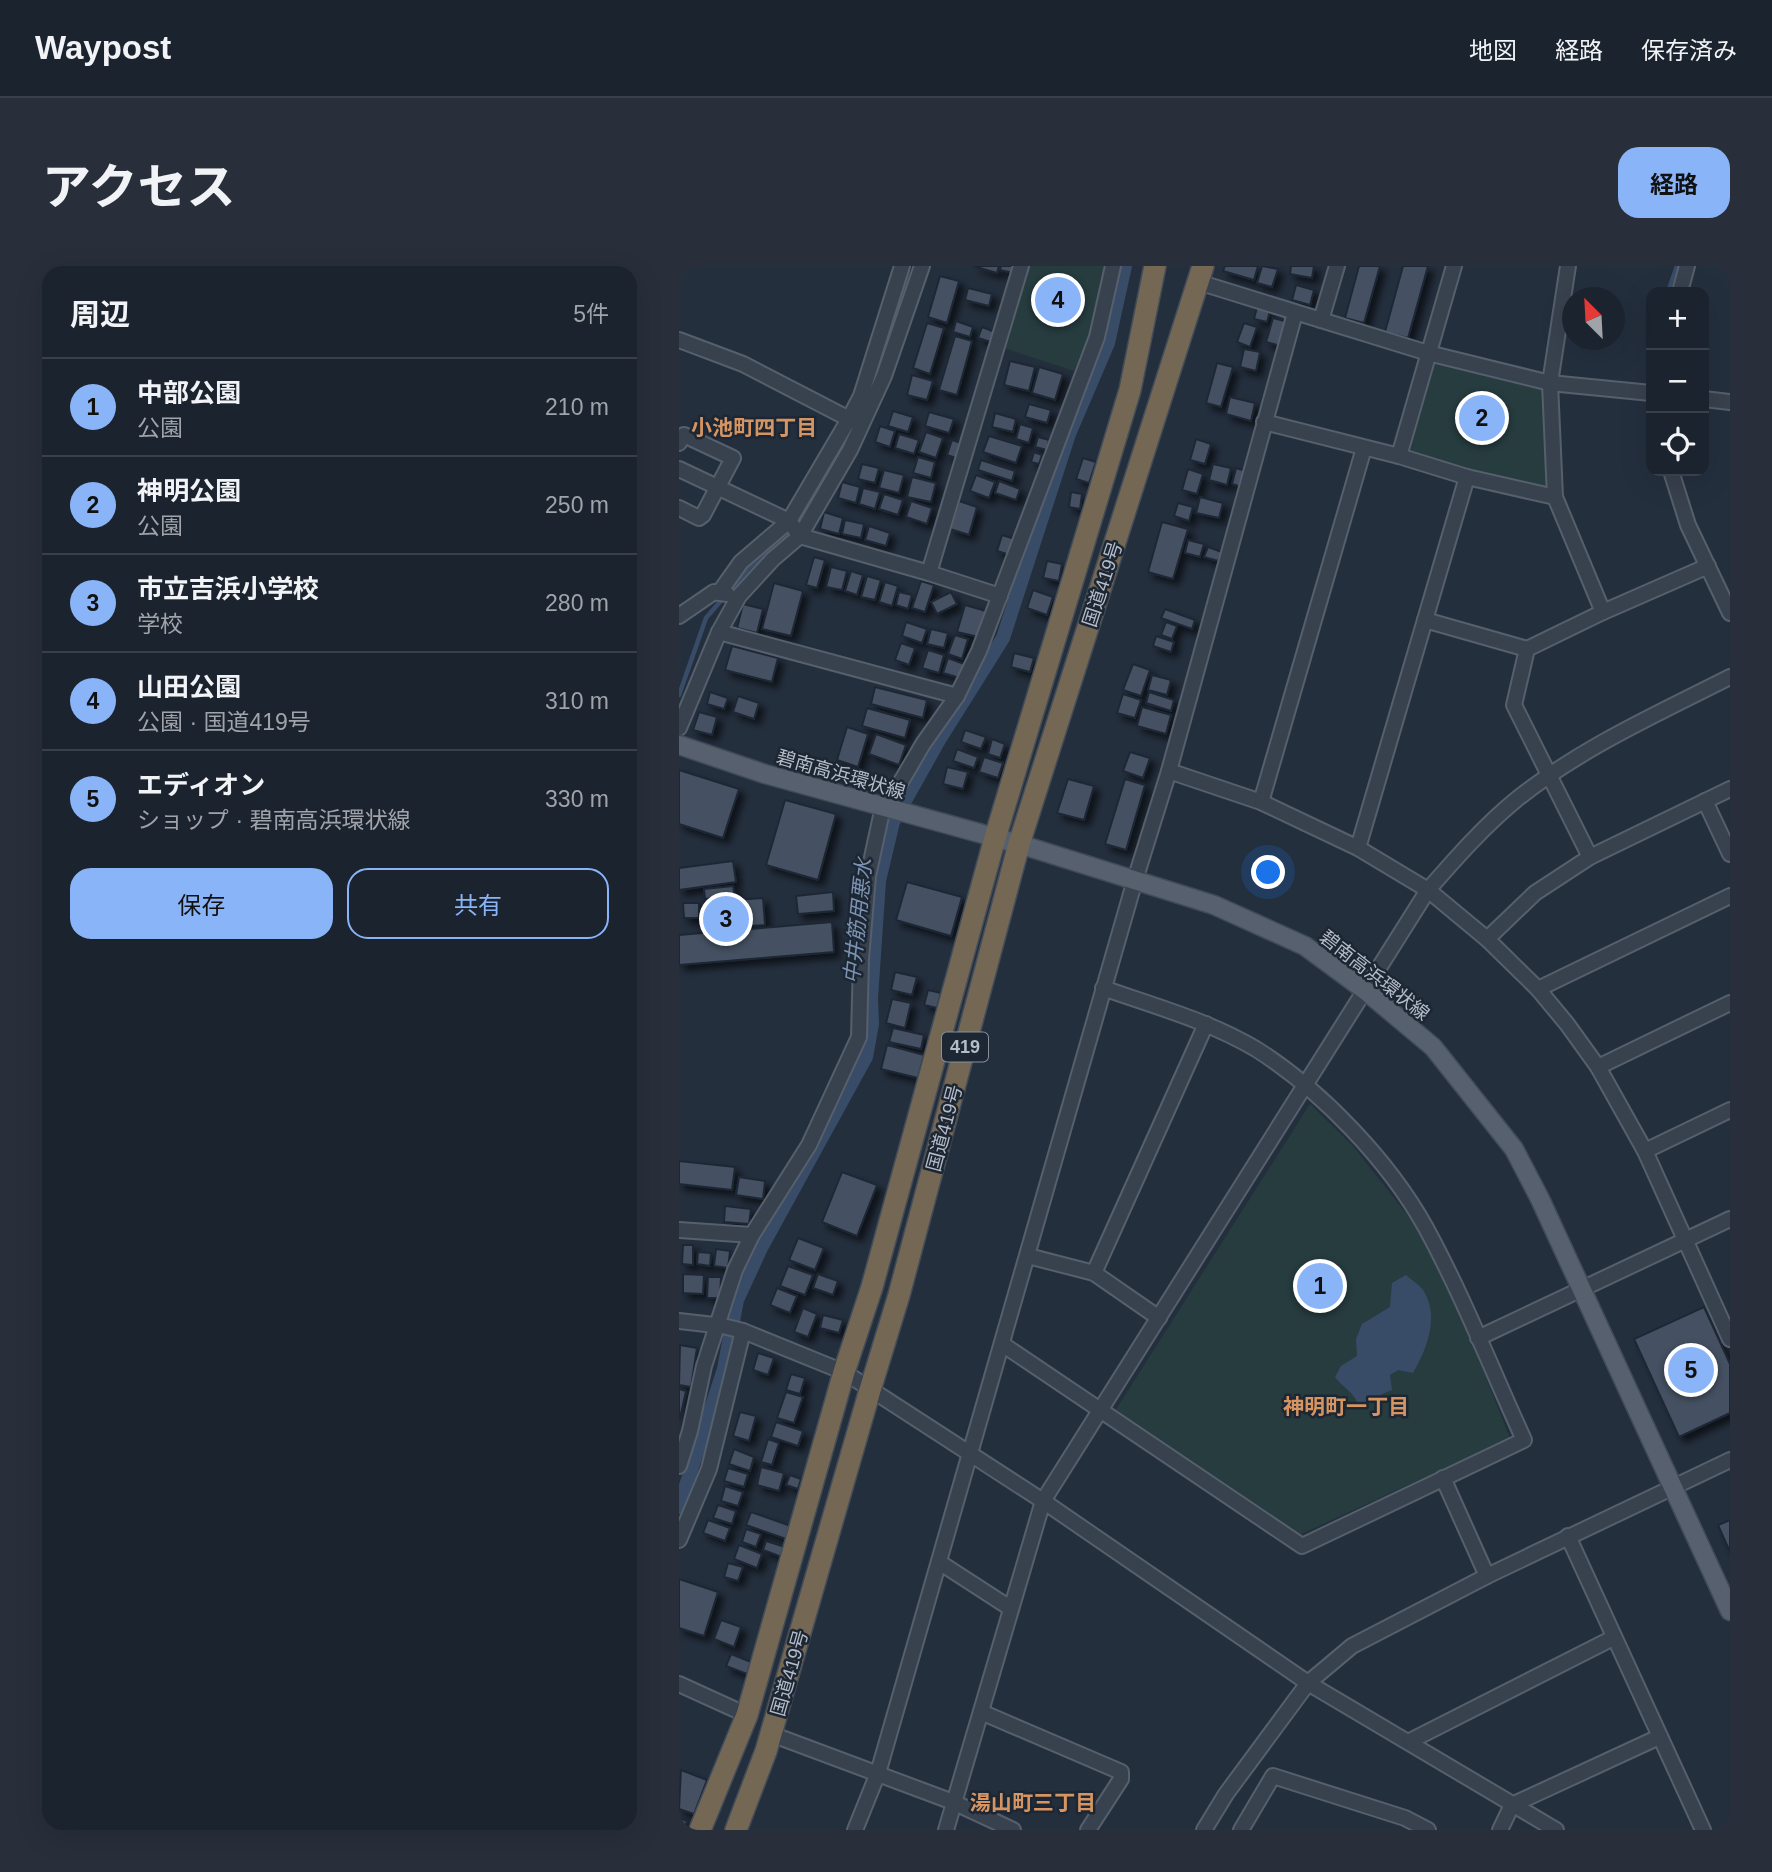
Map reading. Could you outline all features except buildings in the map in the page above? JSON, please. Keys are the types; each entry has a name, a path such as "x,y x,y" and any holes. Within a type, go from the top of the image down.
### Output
{"highway":[{"name":"国道419号","path":"700,1830 747,1715 844,1372 871,1287 995,838 1130,390 1155,266"},
{"name":"国道419号","path":"736,1830 771,1734 899,1295 1019,844 1201,274"}],"main road":[{"name":"碧南高浜環状線","path":"679,745 765,774 1019,844 1214,905 1305,946 1366,991 1433,1047 1514,1149 1540,1199 1730,1611"}],"street":[{"path":"679,729 719,632 737,596 799,535 850,450 860,396 902,266"},
{"path":"719,593 741,562 789,522 884,376 922,266"},
{"path":"929,573 1021,266"},
{"path":"679,1466 685,1431 704,1366 720,1325 731,1282 752,1235 809,1145 859,1037 861,960 868,876 881,816 923,744 957,696 979,651 1097,337 1113,266"},
{"path":"1321,320 1337,266"},
{"path":"1399,456 1454,266"},
{"path":"1568,266 1550,383 1555,497 1603,612"},
{"path":"1682,287 1688,266"},
{"path":"1201,274 1296,313 1428,353 1550,383 1646,393"},
{"path":"855,1830 878,1773 1103,988 1169,771 1296,313"},
{"path":"679,340 743,364 855,422"},
{"path":"1709,400 1730,402"},
{"path":"1264,422 1399,456 1467,477 1555,497"},
{"path":"679,443 684,435 733,458 703,516 699,518 679,508"},
{"path":"1261,802 1364,448"},
{"path":"679,469 789,522 799,535 1000,596"},
{"path":"1673,476 1688,525 1730,613"},
{"path":"1358,848 1467,477"},
{"path":"1425,620 1527,649 1708,566"},
{"path":"679,616 714,592 737,596"},
{"path":"719,632 957,696"},
{"path":"1527,649 1514,705 1590,857"},
{"path":"946,1830 1043,1502 1428,891 1475,836 1548,776 1615,735 1730,677"},
{"path":"1169,771 1261,802 1358,848 1428,891 1487,939 1538,989 1598,1067 1646,1151 1730,1338"},
{"path":"1487,939 1535,893 1590,857 1730,789"},
{"path":"1705,801 1730,853"},
{"path":"1538,989 1730,896"},
{"path":"1002,1344 1302,1546 1524,1440 1426,1229 1385,1167 1365,1143 1305,1086 1255,1049 1206,1024 1103,988"},
{"path":"1598,1067 1730,1003"},
{"path":"1094,1273 1206,1024"},
{"path":"1646,1151 1730,1110"},
{"path":"1478,1338 1730,1219"},
{"path":"679,1230 752,1235"},
{"path":"1028,1256 1094,1273 1159,1318"},
{"path":"679,1321 720,1325 740,1331 844,1372 970,1453 1308,1683 1410,1741 1556,1830"},
{"path":"679,1540 709,1469 740,1331"},
{"path":"1204,1830 1226,1794 1308,1683 1352,1646 1568,1536 1730,1460"},
{"path":"1443,1478 1487,1576"},
{"path":"1568,1536 1703,1830"},
{"path":"939,1562 1010,1608"},
{"path":"1410,1741 1613,1638"},
{"path":"679,1684 747,1715"},
{"path":"981,1712 1121,1772 1121,1779 1088,1830"},
{"path":"771,1734 953,1802 1013,1830"},
{"path":"1500,1830 1512,1805 1659,1737"},
{"path":"1241,1830 1273,1776 1405,1818 1428,1830"}],"green space":[{"path":"1027,266 1105,266 1090,334 1074,371 1004,348"},
{"path":"1431,359 1545,385 1551,491 1408,451"},
{"path":"1310,1104 1353,1146 1420,1231 1471,1340 1510,1438 1299,1535 1115,1411"}],"water":[{"path":"1406,1275 1421,1288 1428,1300 1431,1321 1427,1343 1413,1373 1398,1370 1390,1375 1392,1390 1360,1408 1335,1377 1341,1366 1357,1356 1356,1339 1362,1324 1390,1307 1392,1283"}],"waterway":[{"name":"中井筋用悪水","path":"679,1507 724,1369 737,1300 761,1248 866,1057 872,1024 871,998 879,881 893,822 939,740 1003,638 1069,434 1108,343 1125,266"},
{"path":"1670,287 1677,266"},
{"path":"871,389 894,325 908,270"},
{"path":"811,503 851,432"},
{"path":"679,695 706,618 750,567 785,537 807,511"}],"place":[{"name":"山田公園","path":"1058,300"},
{"name":"神明公園","path":"1482,418"},
{"name":"市立吉浜小学校","path":"726,919"},
{"name":"中部公園","path":"1320,1286"},
{"name":"エディオン","path":"1691,1370"}],"district":[{"name":"小池町四丁目","path":"754,428"},
{"name":"神明町一丁目","path":"1346,1407"},
{"name":"湯山町三丁目","path":"1033,1803"}]}
